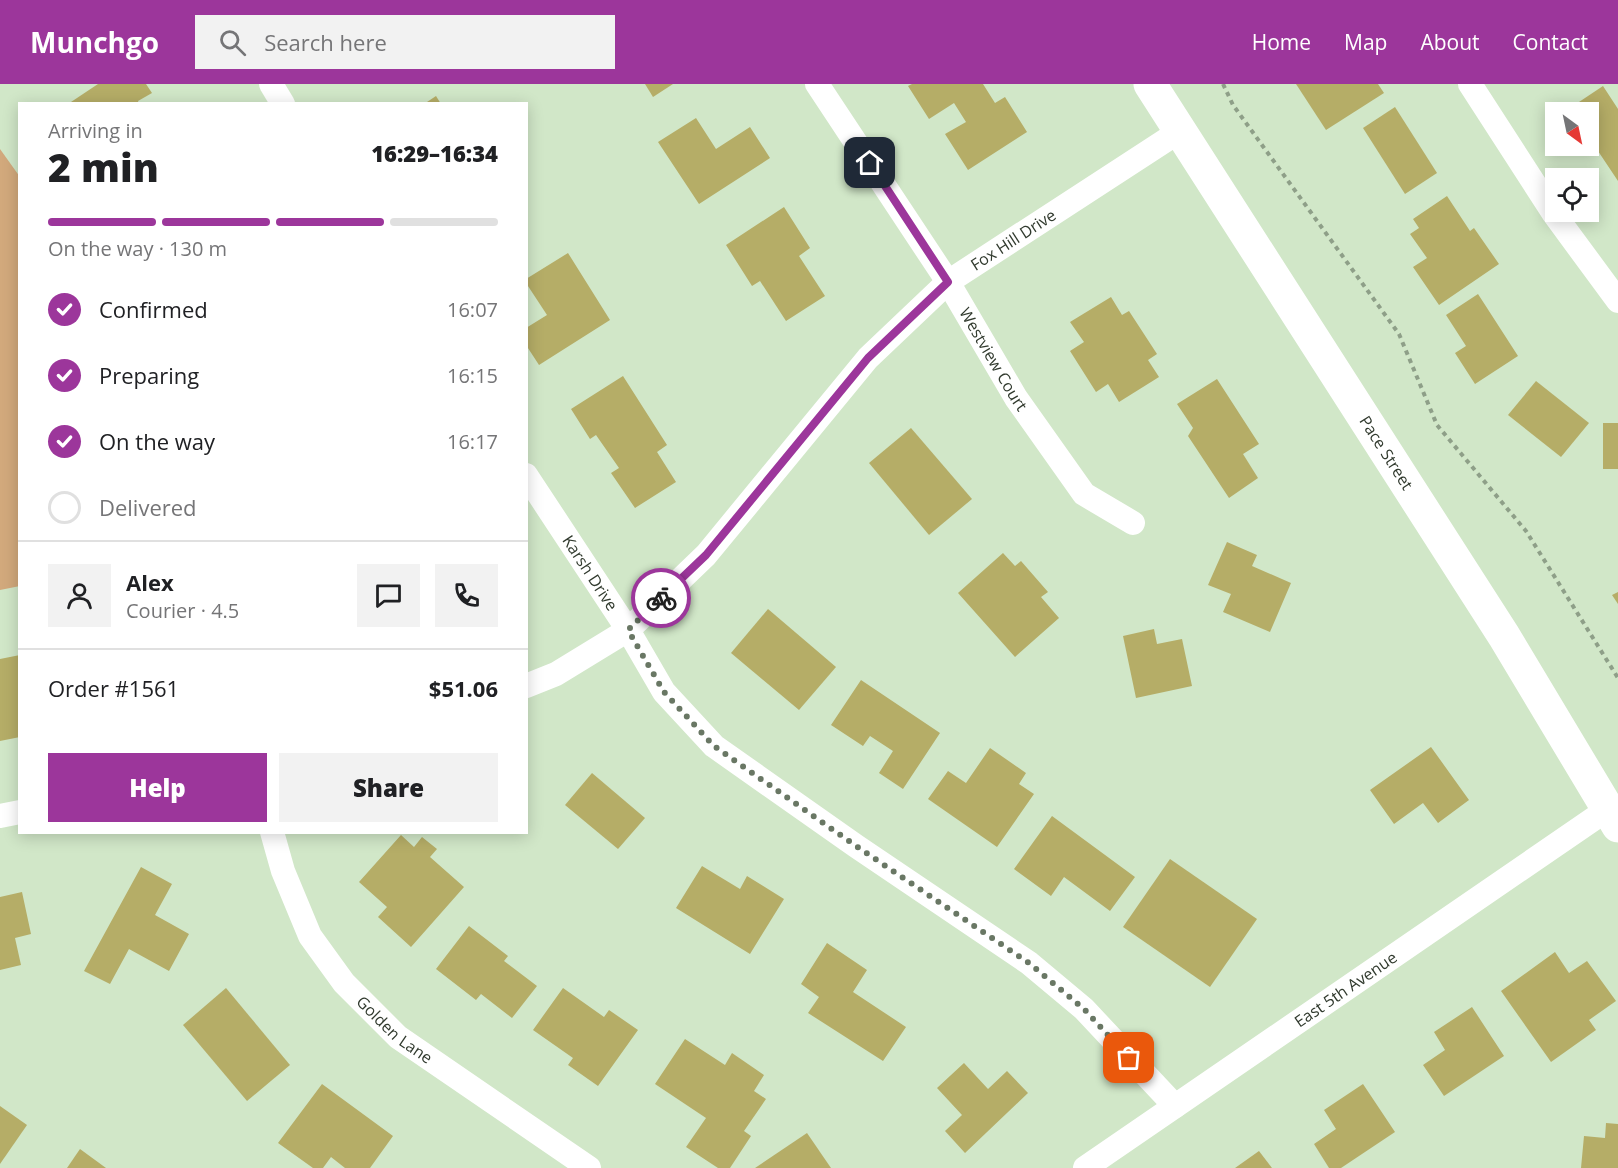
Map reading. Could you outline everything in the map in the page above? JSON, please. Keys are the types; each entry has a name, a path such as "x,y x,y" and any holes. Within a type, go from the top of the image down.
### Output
{"main road":[{"name":"Pace Street","path":"1150,84 1504,636 1613,818"}],"street":[{"path":"271,84 283,102"},
{"name":"Westview Court","path":"817,84 948,282 1016,398 1084,494 1133,523"},
{"path":"1470,84 1554,214 1618,302"},
{"name":"Fox Hill Drive","path":"528,685 556,674 628,630 706,555 868,358 948,282 1180,131"},
{"name":"Karsh Drive","path":"528,478 628,630 664,692 714,746 1029,963 1084,1009 1175,1107"},
{"path":"0,816 18,812"},
{"name":"East 5th Avenue","path":"1085,1168 1613,818"},
{"name":"Golden Lane","path":"273,834 283,871 310,936 344,983 398,1037 589,1168"}],"path":[{"path":"1223,84 1233,105 1399,334 1437,425 1526,531 1618,678"}],"shaded area":[{"path":"0,149 18,174 18,586 0,590"}],"building":[{"path":"98,84 146,84 152,93 138,102 71,102"},
{"path":"645,84 673,84 653,97"},
{"path":"912,84 983,84 995,103 1005,97 1027,132 968,170 945,134 966,122 954,103 929,119 908,86"},
{"path":"1296,84 1378,84 1384,93 1326,130"},
{"path":"1603,86 1618,109 1618,181 1599,152 1599,102 1579,102"},
{"path":"436,96 440,102 427,102"},
{"path":"1395,107 1437,173 1405,194 1363,128"},
{"path":"696,118 716,149 750,127 770,158 699,204 658,142"},
{"path":"1447,196 1470,231 1474,228 1499,264 1439,305 1413,267 1427,258 1410,234 1419,228 1413,219"},
{"path":"784,207 810,248 799,256 825,296 786,321 760,281 752,286 726,245"},
{"path":"568,253 610,320 539,365 528,348 528,327 547,315 528,286 528,278"},
{"path":"1478,294 1518,356 1475,384 1455,353 1466,346 1446,315"},
{"path":"1111,297 1122,315 1129,311 1157,354 1148,360 1159,377 1119,402 1108,384 1096,392 1070,351 1084,342 1070,322"},
{"path":"623,376 667,445 657,452 676,482 635,508 611,473 619,468 596,435 590,439 571,409"},
{"path":"1217,379 1259,444 1243,454 1258,478 1229,498 1188,436 1193,428 1177,404"},
{"path":"1536,381 1589,423 1561,457 1508,415"},
{"path":"1603,423 1618,423 1618,469 1603,469"},
{"path":"911,428 972,499 929,535 869,463"},
{"path":"1227,542 1257,555 1252,566 1291,583 1270,632 1223,612 1231,594 1208,585"},
{"path":"1003,553 1015,566 1021,561 1048,592 1041,597 1059,618 1015,657 958,593"},
{"path":"1618,592 1618,604 1612,595"},
{"path":"768,609 836,667 799,710 731,653"},
{"path":"1154,629 1157,644 1182,639 1192,686 1136,698 1123,636"},
{"path":"18,655 18,737 0,741 0,659"},
{"path":"861,680 940,733 903,789 879,773 893,751 870,736 863,746 831,725"},
{"path":"1431,747 1469,800 1438,823 1423,803 1394,824 1370,790"},
{"path":"990,748 1026,773 1019,784 1034,794 997,847 928,799 948,771 966,783"},
{"path":"592,773 645,818 618,849 565,805"},
{"path":"1052,816 1135,877 1110,911 1064,877 1051,896 1014,869"},
{"path":"401,835 414,847 422,837 437,849 430,857 464,887 411,947 378,917 387,907 359,882"},
{"path":"1170,859 1257,919 1210,987 1123,927"},
{"path":"702,866 740,889 747,876 784,899 750,954 676,908"},
{"path":"141,867 172,884 155,915 189,934 169,971 129,949 110,984 84,971"},
{"path":"22,892 31,934 15,938 21,965 0,970 0,897"},
{"path":"469,926 508,956 504,961 537,986 512,1018 481,994 476,1000 436,969"},
{"path":"827,943 867,970 853,992 906,1027 883,1061 808,1013 819,997 801,984"},
{"path":"1555,952 1569,973 1587,961 1616,1001 1589,1020 1596,1030 1551,1062 1501,991"},
{"path":"226,988 290,1065 247,1101 183,1025"},
{"path":"563,988 604,1017 609,1010 638,1030 598,1086 568,1065 573,1058 533,1030"},
{"path":"1472,1007 1504,1056 1444,1096 1423,1065 1445,1050 1434,1032"},
{"path":"685,1039 725,1065 732,1053 764,1075 754,1091 766,1099 744,1131 751,1136 730,1168 718,1168 686,1147 706,1118 655,1084"},
{"path":"964,1063 988,1089 1007,1071 1028,1093 965,1153 945,1131 962,1115 937,1088"},
{"path":"322,1084 393,1136 370,1168 345,1168 331,1157 323,1168 313,1168 278,1143"},
{"path":"1363,1084 1395,1132 1341,1168 1329,1168 1314,1144 1336,1129 1324,1110"},
{"path":"0,1106 27,1125 0,1164"},
{"path":"1606,1123 1618,1124 1618,1168 1581,1168 1584,1136 1605,1138"},
{"path":"807,1133 831,1168 755,1168"},
{"path":"80,1149 106,1168 67,1168"},
{"path":"1259,1151 1272,1168 1235,1168"}],"way so far":[{"path":"661,598 628,630 664,692 714,746 1029,963 1084,1009 1129,1058"}],"route":[{"path":"661,598 706,555 868,358 948,282 870,163"}]}
